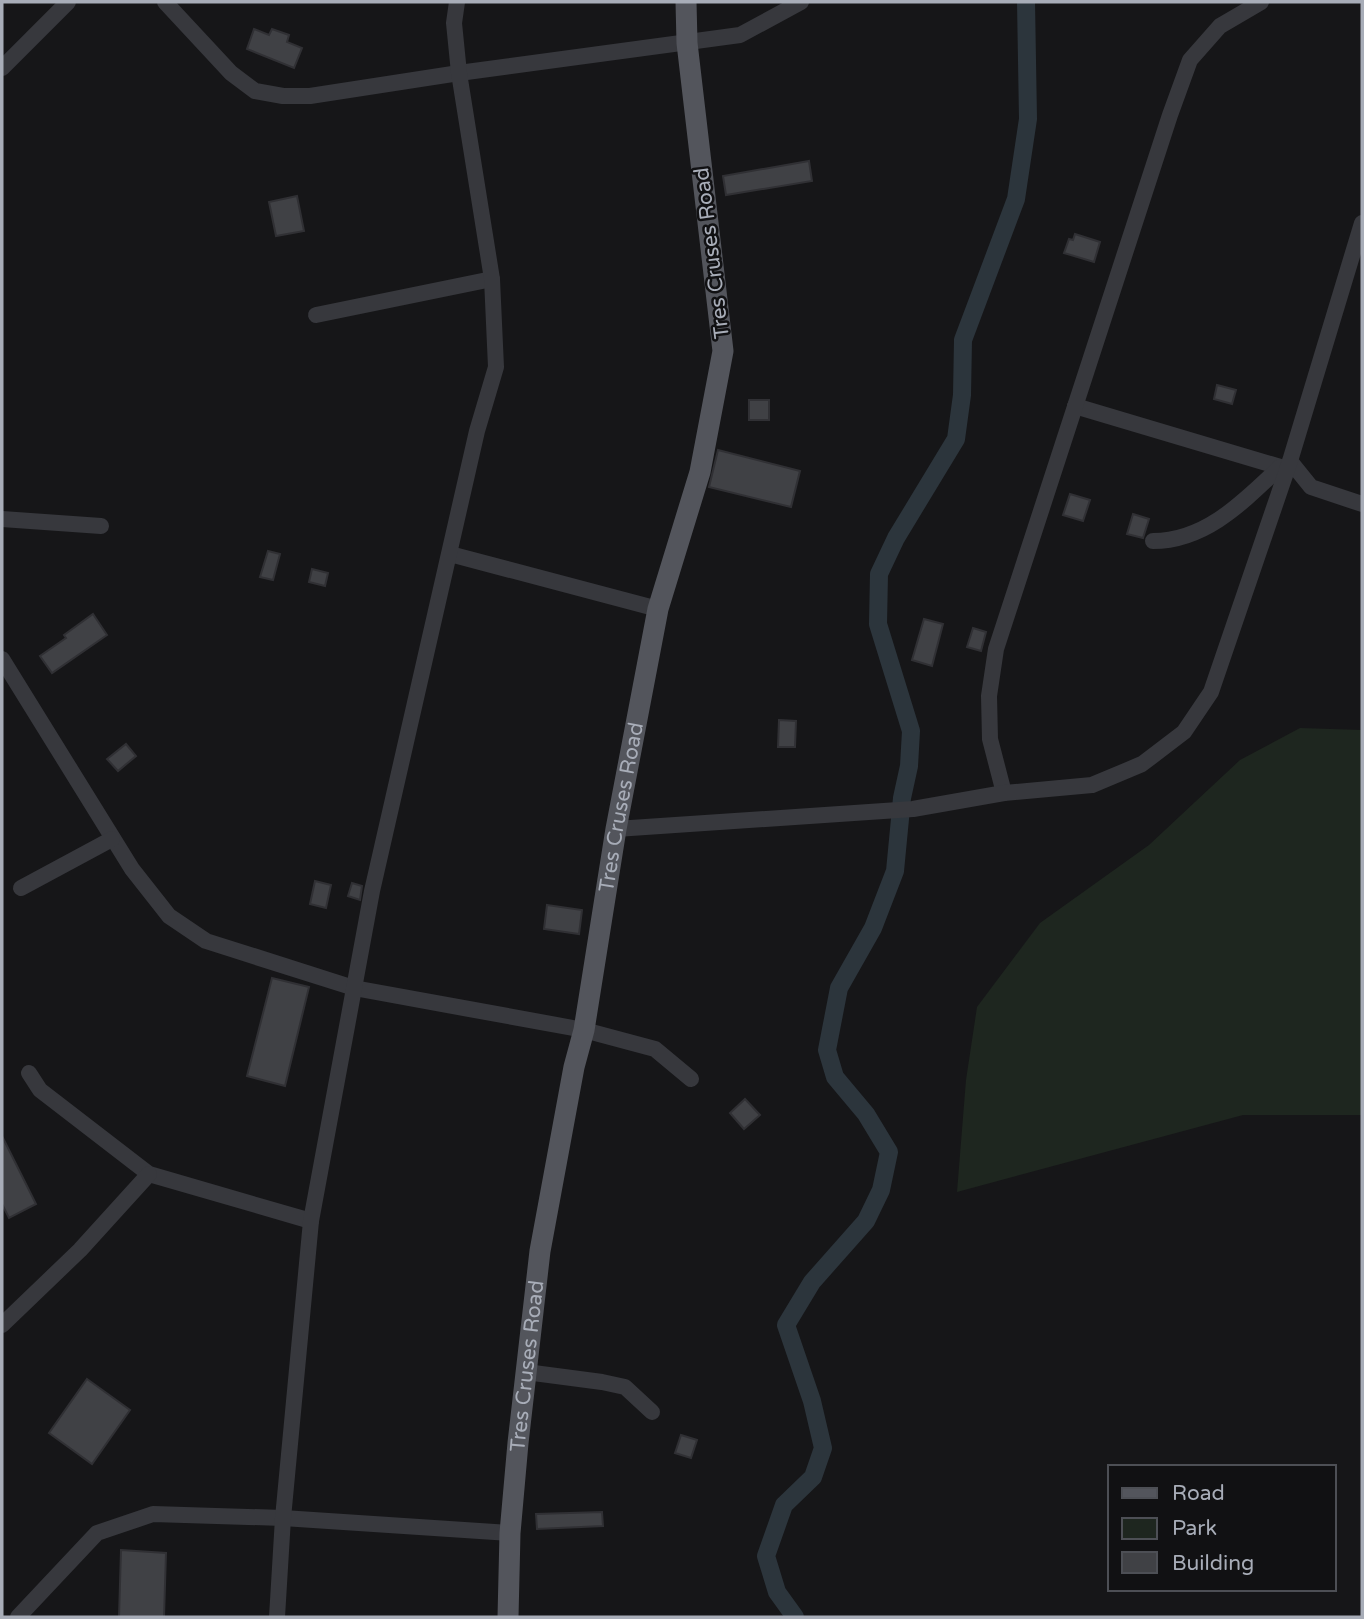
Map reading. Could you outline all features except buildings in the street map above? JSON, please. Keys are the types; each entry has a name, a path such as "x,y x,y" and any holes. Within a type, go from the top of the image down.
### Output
{"main road":[{"name":"Tres Cruses Road","path":"508,1617 510,1533 540,1251 574,1067 584,1030 617,829 658,609 699,472 723,351 687,43 686,2"}],"street":[{"path":"2,68 68,2"},
{"path":"166,2 231,73 255,91 283,96 310,96 740,35 801,2"},
{"path":"276,1617 311,1221 372,891 477,431 496,367 492,279 459,73 454,23 457,2"},
{"path":"1004,793 990,739 989,696 996,649 1190,60 1220,26 1261,2"},
{"path":"617,829 913,809 1004,793 1092,785 1142,764 1184,732 1212,692 1362,223"},
{"path":"316,315 492,279"},
{"path":"1075,406 1286,466 1311,487 1362,504"},
{"path":"1153,541 1171,541 1195,533 1218,520 1286,466"},
{"path":"2,519 101,526"},
{"path":"450,554 658,609"},
{"path":"2,659 132,869 169,916 206,941 354,988 584,1030 655,1049 691,1079"},
{"path":"22,888 112,839"},
{"path":"29,1073 40,1090 149,1174 311,1221"},
{"path":"2,1325 80,1250 149,1174"},
{"path":"526,1372 625,1387 652,1412"},
{"path":"18,1617 97,1533 153,1514 283,1518 510,1533"},
{"path":"34,1600 34,1617"}],"green space":[{"path":"1300,728 1362,730 1362,1115 1243,1115 957,1192 966,1080 977,1007 1040,923 1149,845 1240,760"}],"waterway":[{"path":"795,1617 777,1592 766,1556 784,1505 813,1477 823,1448 812,1401 786,1325 812,1282 866,1221 881,1190 889,1152 866,1114 835,1077 827,1050 839,988 873,928 895,871 902,798 909,766 911,731 878,624 879,574 896,538 956,439 962,395 963,340 1016,199 1028,119 1026,2"}]}
